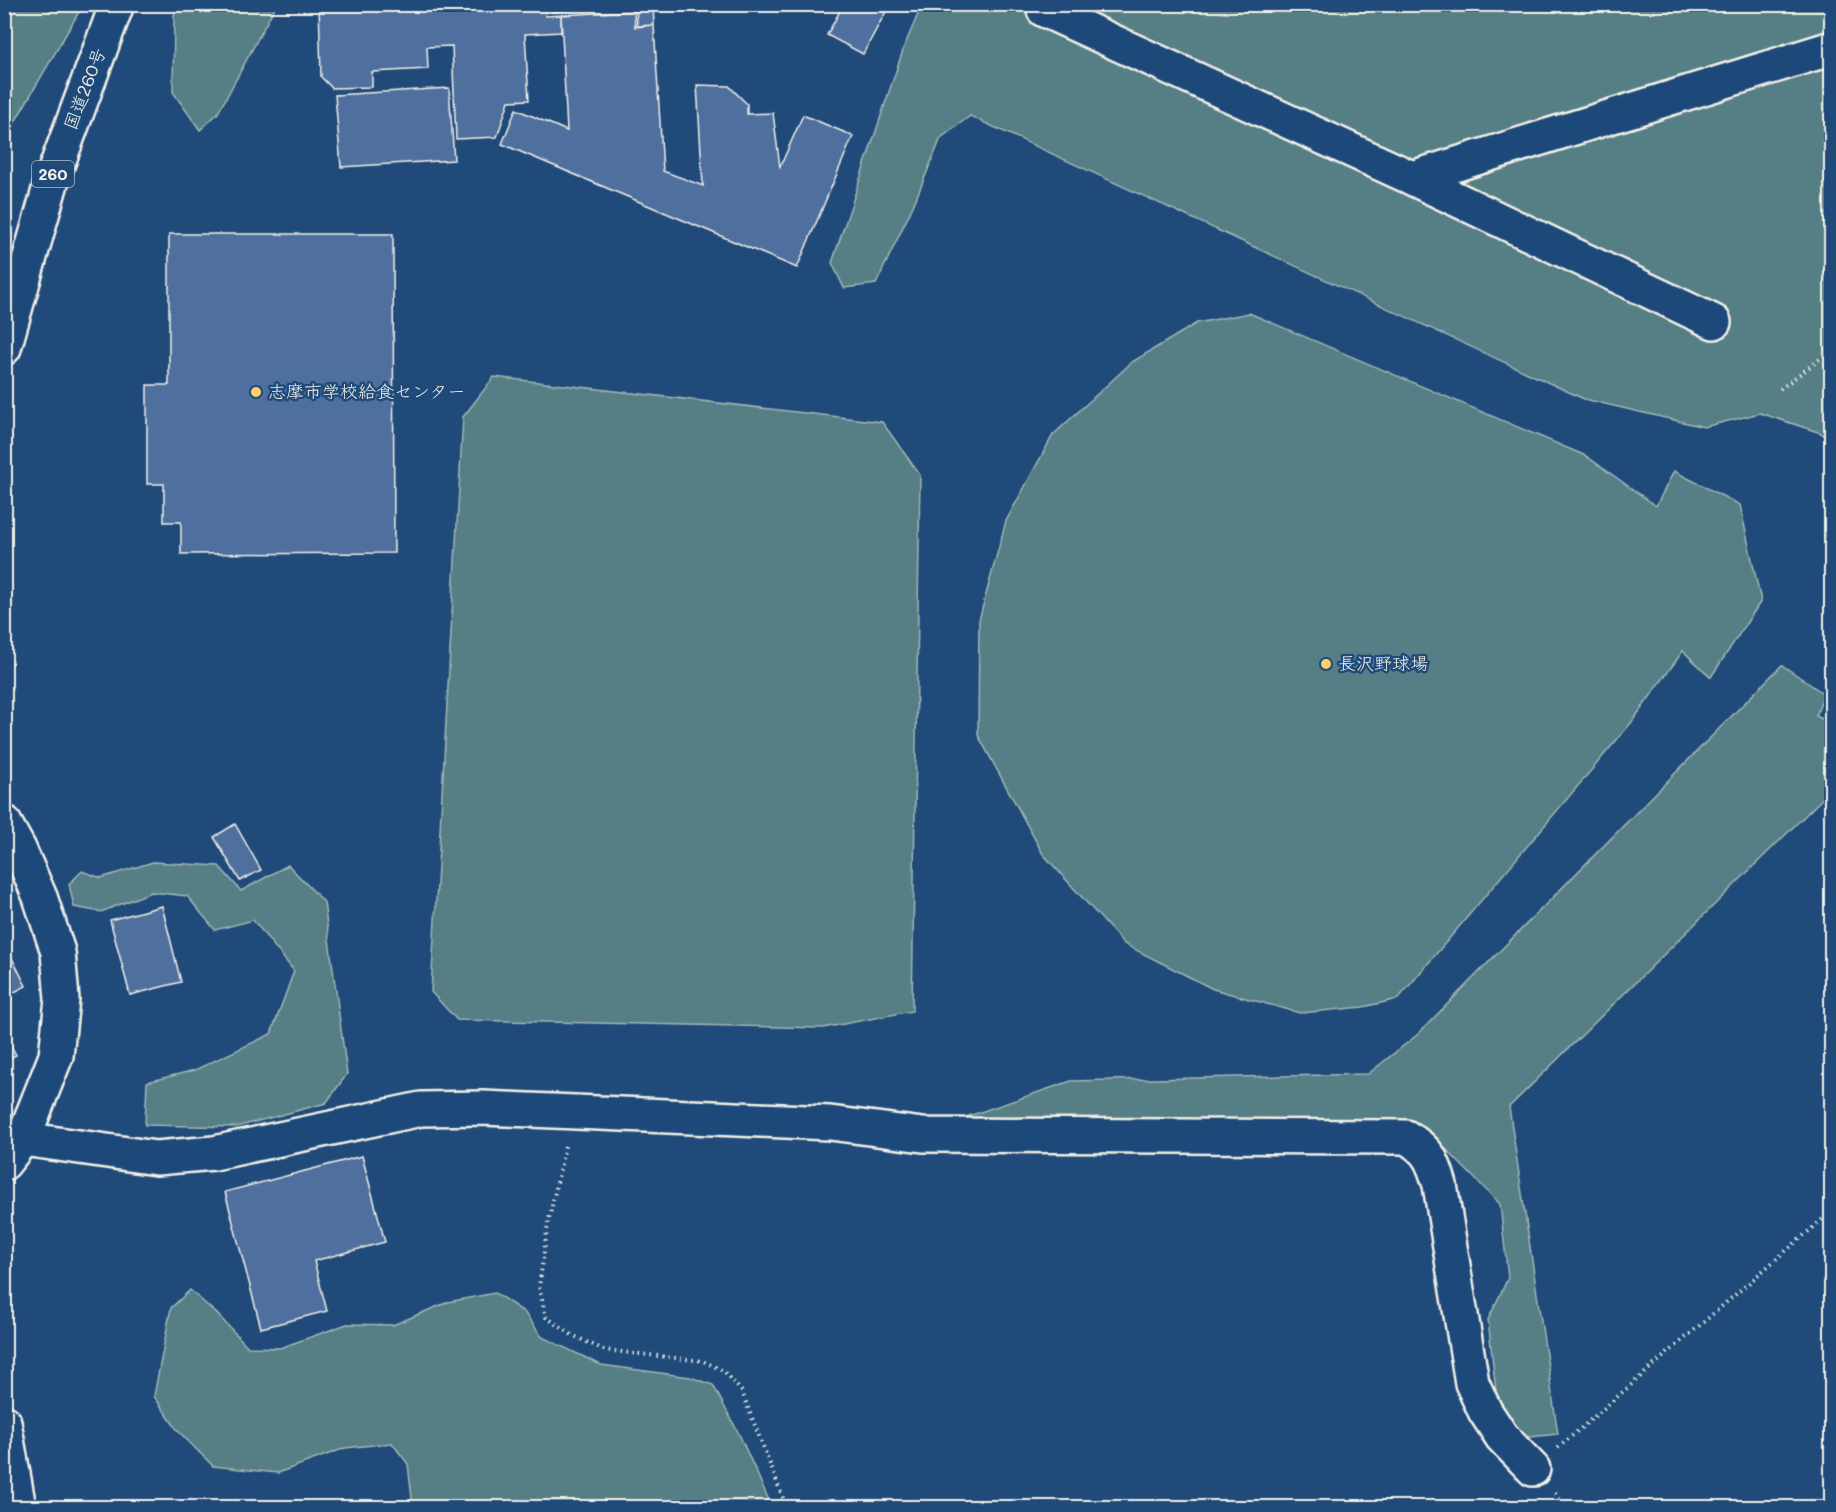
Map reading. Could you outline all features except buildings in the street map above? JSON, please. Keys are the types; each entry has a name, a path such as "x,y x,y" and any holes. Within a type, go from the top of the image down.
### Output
{"main road":[{"name":"国道260号","path":"4,348 53,176 117,4"},
{"path":"1067,4 1044,10 1412,178 1714,322"},
{"path":"1412,178 1832,48"},
{"path":"4,822 19,849 40,897 58,952 62,999 56,1056 14,1151 156,1158 214,1153 421,1109 483,1108 830,1123 923,1135 1406,1137 1420,1145 1434,1164 1440,1185 1472,1383 1485,1411 1502,1437 1533,1469"},
{"path":"4,1422 19,1508"}],"path":[{"path":"1780,389 1832,350"},
{"path":"572,1112 548,1224 539,1287 546,1317 572,1335 604,1350 703,1361 724,1371 742,1392 787,1508"},
{"path":"1567,1508 1533,1469 1832,1211"}],"green space":[{"path":"4,5 83,5 5,139"},
{"path":"179,5 276,5 218,113 200,130 173,92 174,15"},
{"path":"922,5 1831,5 1831,440 1821,433 1760,413 1704,427 1584,399 970,116 941,138 913,206 876,284 844,288 832,263 904,47"},
{"name":"長沢野球場","path":"1249,313 1586,456 1656,506 1674,471 1740,505 1761,601 1711,677 1683,651 1631,723 1398,999 1363,1007 1300,1013 1213,989 1124,944 1043,854 978,735 979,620 1006,521 1053,435 1132,362 1197,323"},
{"path":"494,377 882,422 920,475 912,1011 823,1028 457,1020 431,992 463,417"},
{"path":"1782,665 1824,694 1816,716 1831,723 1831,790 1509,1107 1558,1434 1520,1438 1497,1400 1488,1320 1508,1278 1500,1204 1426,1129 954,1121 1071,1081 1368,1074 1417,1035"},
{"path":"153,862 219,866 241,891 288,865 324,902 347,1074 326,1103 236,1127 145,1125 147,1082 195,1070 271,1034 294,971 253,920 215,930 187,896 151,892 101,912 74,907 69,884 82,871 101,878"},
{"path":"190,1290 217,1314 248,1347 280,1348 347,1324 393,1325 448,1302 495,1293 524,1312 542,1337 601,1365 690,1377 713,1385 739,1434 772,1507 413,1507 408,1464 392,1443 345,1448 278,1473 213,1466 178,1431 154,1396 171,1308"}],"place":[{"name":"志摩市学校給食センター","path":"256,392"},
{"name":"長沢野球場","path":"1326,664"}]}
